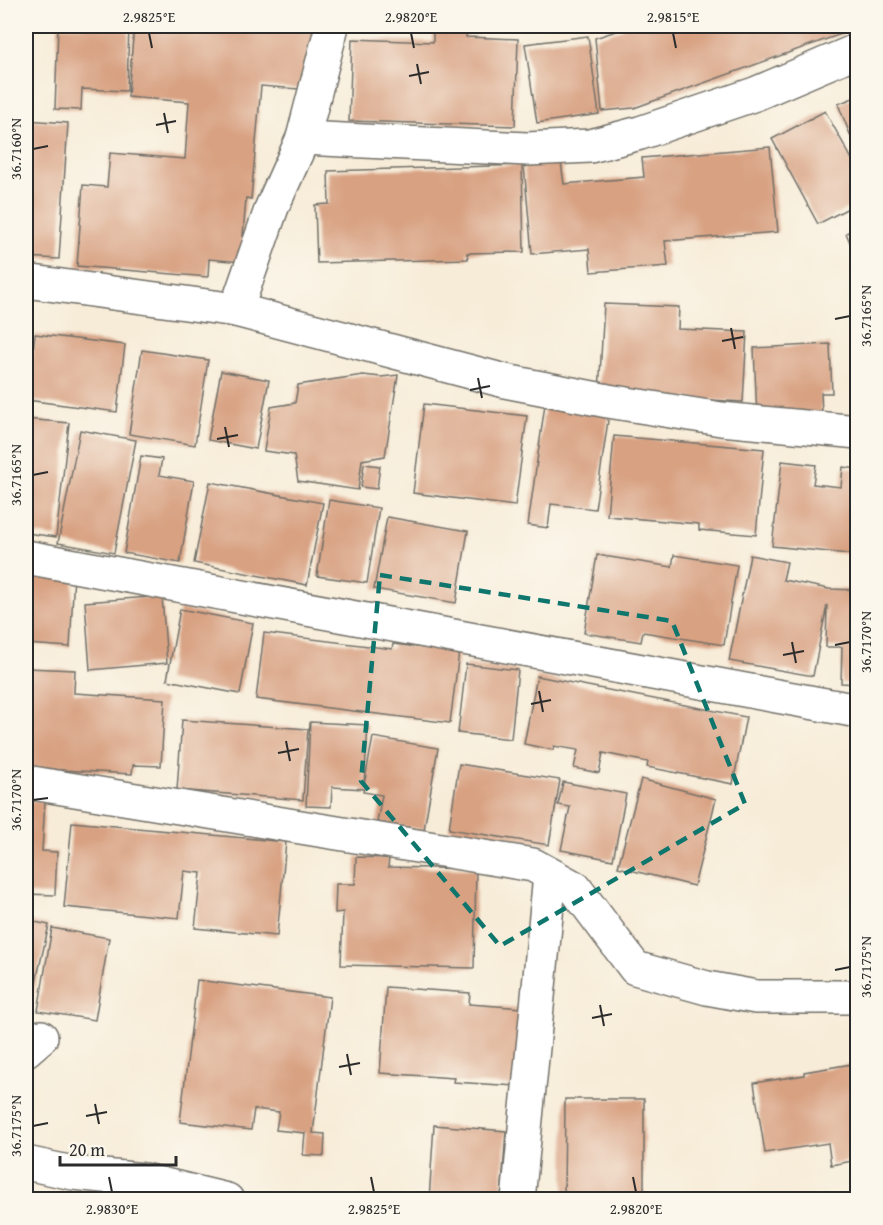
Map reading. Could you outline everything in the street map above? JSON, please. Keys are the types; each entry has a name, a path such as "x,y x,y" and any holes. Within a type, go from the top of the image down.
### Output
{"street":[{"path":"236,309 272,207 303,138 332,26"},
{"path":"303,138 527,149 590,146 640,133 755,94 858,50"},
{"path":"26,281 236,309 505,381 608,401 721,418 858,432"},
{"path":"26,557 858,711"},
{"path":"26,782 533,866 574,888 635,968 756,997 858,997"},
{"path":"518,1200 550,874"},
{"path":"26,1163 73,1173 144,1180 227,1200"}],"highlighted area":[{"path":"380,575 672,621 745,804 500,946 361,781"}],"building":[{"path":"58,26 129,26 127,91 82,89 81,110 55,109"},
{"path":"134,26 316,26 311,90 261,86 251,199 246,198 241,262 209,259 208,277 77,266 83,185 107,187 110,153 185,159 189,102 128,97"},
{"path":"433,26 467,26 466,37 518,39 515,126 349,121 352,39 433,42"},
{"path":"626,26 858,26 858,28 634,108 602,111 595,38"},
{"path":"588,36 599,114 537,123 525,44"},
{"path":"858,96 858,152 857,152 838,104"},
{"path":"825,111 858,170 858,203 818,224 772,139"},
{"path":"26,120 68,123 59,259 26,257"},
{"path":"770,147 778,232 665,241 668,266 591,272 589,249 532,254 524,166 561,162 564,184 644,177 642,158"},
{"path":"522,165 524,252 467,253 468,259 317,263 315,205 329,204 328,171"},
{"path":"857,213 857,229 851,215"},
{"path":"857,229 857,259 846,233"},
{"path":"604,304 679,307 678,329 747,332 743,402 599,393"},
{"path":"35,334 125,345 117,412 27,400"},
{"path":"830,344 832,393 821,393 822,414 757,417 754,348"},
{"path":"142,350 208,360 195,445 129,434"},
{"path":"221,371 269,380 256,449 208,440"},
{"path":"363,375 381,377 398,375 385,456 362,460 358,490 298,481 294,455 264,451 271,407 295,403 298,385"},
{"path":"424,404 527,416 515,506 413,493"},
{"path":"545,404 609,414 595,509 551,504 548,528 528,525"},
{"path":"26,419 69,423 56,537 26,533"},
{"path":"80,430 136,440 114,553 58,543"},
{"path":"614,436 764,449 756,535 699,530 699,524 607,516"},
{"path":"141,456 162,459 159,475 194,481 180,563 124,553"},
{"path":"782,461 816,465 813,484 841,487 843,467 858,469 858,555 772,546"},
{"path":"364,464 380,466 377,489 361,487"},
{"path":"210,482 323,503 307,585 194,563"},
{"path":"329,500 379,508 367,583 317,576"},
{"path":"387,517 468,531 456,603 374,589"},
{"path":"597,555 672,567 674,555 737,565 724,645 643,632 641,642 584,633"},
{"path":"750,555 787,562 783,580 829,589 858,590 858,684 841,683 842,647 826,647 827,605 813,676 729,661"},
{"path":"26,570 74,574 70,647 26,644"},
{"path":"162,596 167,663 90,670 85,602"},
{"path":"180,609 253,623 240,694 167,680"},
{"path":"264,633 392,649 393,644 459,652 450,723 256,699"},
{"path":"466,664 518,670 511,739 458,733"},
{"path":"26,668 75,670 74,693 165,699 161,766 133,765 132,774 26,768"},
{"path":"537,676 746,717 733,784 647,767 648,762 603,753 599,773 574,768 578,750 554,746 553,750 524,744"},
{"path":"182,720 308,729 303,800 177,790"},
{"path":"310,722 368,725 364,785 373,737 438,748 424,830 377,822 382,795 363,792 364,789 332,787 331,807 306,806"},
{"path":"459,764 560,780 549,845 449,829"},
{"path":"641,779 716,799 694,886 618,867"},
{"path":"563,782 626,794 613,860 561,850 570,807 558,805"},
{"path":"26,800 45,801 42,851 57,852 55,895 26,894"},
{"path":"72,822 286,842 277,936 195,928 201,873 184,871 179,918 64,907"},
{"path":"356,857 389,858 388,867 476,869 474,968 341,965 343,912 335,913 336,884 355,884"},
{"path":"26,920 49,925 29,1012 26,1012"},
{"path":"52,928 109,938 95,1020 38,1011"},
{"path":"197,980 330,997 313,1133 325,1134 324,1156 303,1155 305,1133 276,1130 279,1112 254,1109 251,1130 180,1122"},
{"path":"386,987 470,993 469,1004 522,1008 517,1086 453,1082 454,1078 380,1073"},
{"path":"858,1063 858,1160 831,1165 828,1143 765,1153 754,1083"},
{"path":"565,1099 644,1099 644,1198 564,1198"},
{"path":"434,1125 506,1131 501,1200 429,1200"}]}
